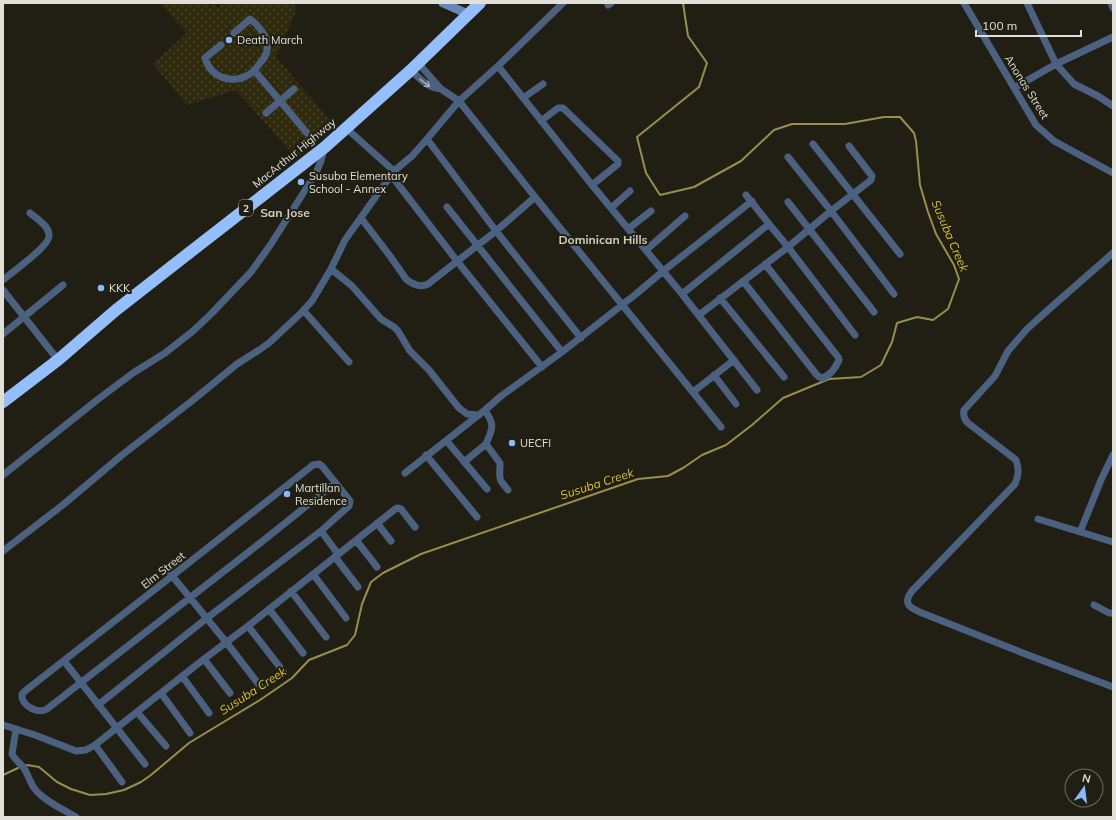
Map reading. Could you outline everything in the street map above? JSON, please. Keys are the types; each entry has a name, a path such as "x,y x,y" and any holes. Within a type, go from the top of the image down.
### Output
{"highway":[{"name":"MacArthur Highway","path":"3,402 58,360 116,310 325,147 414,67 480,3"}],"street":[{"path":"443,3 468,14"},
{"path":"3,551 64,504 122,455 237,364 269,343 304,311 312,301 331,269 345,240 392,173 412,156 459,101 498,66 563,3"},
{"name":"Anonas Street","path":"964,3 1036,125 1054,141 1113,173"},
{"path":"1027,3 1056,64 1074,84 1098,96 1113,106"},
{"path":"1111,3 1113,8"},
{"path":"221,45 205,58 209,68 214,73 226,79 232,80 251,74 262,61 267,50 264,34 250,19 234,33"},
{"path":"1014,88 1056,64 1113,37"},
{"path":"498,66 662,272 699,315 757,390"},
{"path":"414,67 430,87 441,89 459,101 721,427"},
{"path":"254,70 307,133"},
{"path":"524,98 543,84"},
{"path":"266,113 294,89"},
{"path":"541,121 558,108 563,108 618,161 618,164 592,185"},
{"path":"346,128 392,173 457,261 542,367"},
{"path":"427,139 496,231 581,338"},
{"path":"813,144 900,254"},
{"path":"699,315 872,180 872,176 849,146"},
{"path":"3,475 97,400 133,373 165,353 193,331 228,297 251,272 285,222 316,173 325,147"},
{"path":"788,157 894,294"},
{"path":"611,208 630,191"},
{"path":"746,195 855,334"},
{"path":"361,218 406,279 415,285 424,286 496,231 535,197"},
{"path":"405,473 501,396 581,338 662,272 752,202"},
{"path":"788,202 874,312"},
{"path":"447,208 562,352"},
{"path":"628,229 651,211"},
{"path":"3,280 35,255 49,238 50,235 47,228 30,213"},
{"path":"646,250 685,216"},
{"path":"682,294 769,224"},
{"path":"1113,253 1028,329 1008,351 995,376 964,410 963,415 968,423 1016,460 1019,467 1017,479 1015,484 912,591 907,601 910,608 1113,687"},
{"path":"743,281 816,374 823,378 827,376 837,364 839,360 838,357 765,264"},
{"path":"331,269 352,286 381,319 394,327 410,351 429,370 459,408 467,414 478,415"},
{"path":"3,334 62,285"},
{"path":"3,290 58,360"},
{"path":"720,298 784,377"},
{"path":"304,311 349,362"},
{"path":"693,392 734,360"},
{"path":"714,375 736,404"},
{"path":"464,462 486,444 492,424 485,410"},
{"path":"486,444 500,464 500,480 508,490"},
{"path":"450,445 487,489"},
{"path":"426,455 477,517"},
{"path":"1080,532 1113,455"},
{"name":"Elm Street","path":"81,682 44,711 36,710 27,706 22,698 22,694 25,690 313,465 319,464 322,466 335,483"},
{"path":"81,682 335,483 350,501 350,504 321,531 207,618 98,705"},
{"path":"3,725 35,735 76,751 86,750 248,626 394,510 397,508 401,509 415,527"},
{"path":"1038,519 1113,542"},
{"path":"378,523 391,541"},
{"path":"321,531 358,587"},
{"path":"356,540 377,567"},
{"path":"165,567 260,686"},
{"path":"313,574 346,618"},
{"path":"291,591 326,637"},
{"path":"1094,605 1109,613 1113,613"},
{"path":"269,609 303,654"},
{"path":"248,626 283,671"},
{"path":"204,659 230,693"},
{"path":"64,661 145,764"},
{"path":"182,676 209,713"},
{"path":"160,693 190,732"},
{"path":"137,712 166,746"},
{"path":"16,729 12,754 25,770 32,786 39,794 76,817"},
{"path":"95,744 122,782"}],"shaded area":[{"path":"160,3 213,3 218,8 224,3 292,3 297,9 276,57 335,126 296,158 236,90 187,105 153,64 187,33"},
{"path":"178,557 184,565 173,574 167,565"}],"waterway":[{"name":"Susuba Creek","path":"27,765 39,767 57,782 71,789 90,795 106,794 124,790 141,782 189,743 260,700 292,678 309,660 347,645 355,635 362,604 371,582 383,573 421,554 638,479 668,476 702,455 726,445 783,398 829,379 861,377 881,365 892,342 897,323 917,317 933,320 948,309 959,279 954,265 936,234 928,212 920,185 914,133 900,117 884,117 845,124 792,124 774,130 741,161 694,187 660,195 646,173 637,137 699,87 707,63 688,36 683,3"},
{"name":"Susuba Creek","path":"3,775 18,768"}],"place":[{"name":"Death March","path":"229,40"},
{"name":"Susuba Elementary School - Annex","path":"301,182"},
{"name":"KKK","path":"101,288"},
{"name":"UECFI","path":"512,443"},
{"name":"Martillan Residence","path":"287,494"}],"district":[{"name":"San Jose","path":"285,213"},
{"name":"Dominican Hills","path":"603,240"}]}
